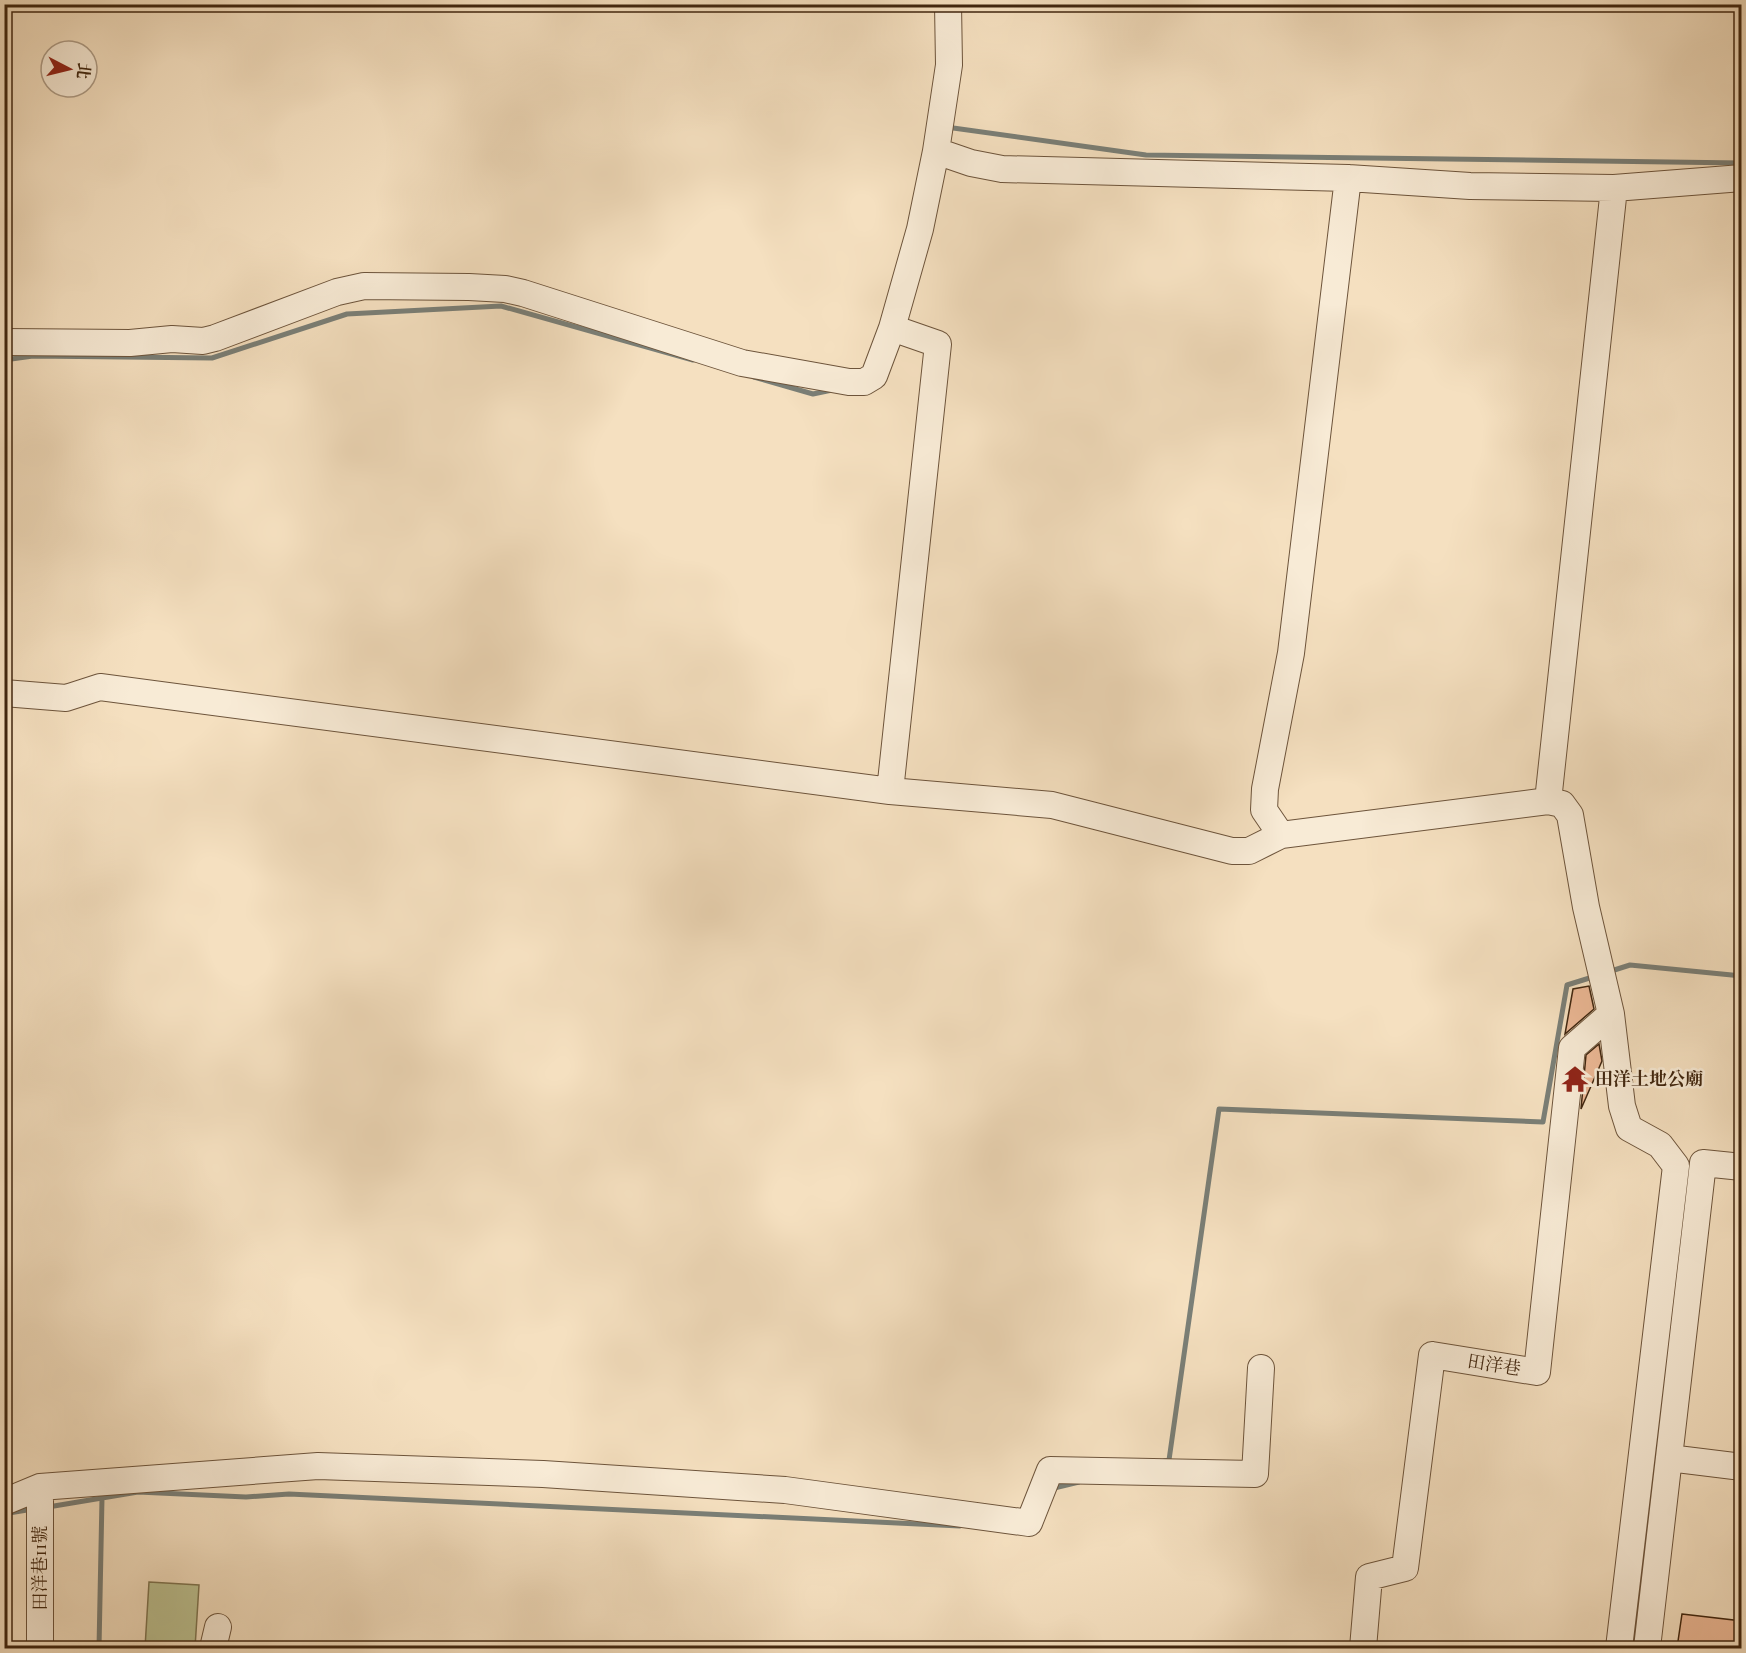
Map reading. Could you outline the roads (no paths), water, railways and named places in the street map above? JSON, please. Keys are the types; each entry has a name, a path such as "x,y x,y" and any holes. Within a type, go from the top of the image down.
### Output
{"street":[{"path":"4,342 130,343 172,339 203,341 337,292 364,286 469,286 523,293 742,363 856,383 864,382 874,376 892,328 920,229 950,65 948,4"},
{"path":"936,151 971,163 1002,169 1348,178 1470,186 1614,188 1742,178"},
{"path":"1281,835 1264,810 1265,789 1292,653 1348,178"},
{"path":"1548,801 1614,188"},
{"path":"890,791 938,344 892,328"},
{"path":"4,693 66,698 100,687 890,791 1052,805 1232,851 1248,851 1281,835 1548,801 1562,804 1570,814 1586,907 1611,1014 1622,1106 1629,1128 1660,1145 1676,1166 1619,1648"},
{"name":"田洋巷","path":"1363,1648 1369,1577 1405,1568 1432,1355 1537,1372 1572,1048 1611,1014"},
{"path":"1647,1648 1703,1163 1742,1167"},
{"path":"4,1502 40,1487 318,1466 520,1473 785,1490 1029,1523 1050,1470 1255,1474 1261,1368"},
{"path":"1669,1458 1742,1467"},
{"name":"田洋巷11號","path":"40,1487 40,1648"}],"waterway":[{"path":"946,127 1146,155 1742,163"},
{"path":"4,360 33,356 212,358 347,314 501,306 693,360"},
{"path":"754,377 813,394 832,390"},
{"path":"1608,972 1630,965 1742,976"},
{"path":"1164,1461 1169,1460 1219,1109 1543,1122 1567,985 1596,976"},
{"path":"1050,1489 1079,1482"},
{"path":"48,1507 138,1492 246,1497 289,1494 960,1526"},
{"path":"99,1648 102,1498"},
{"path":"9,1513 33,1509"}],"place":[{"name":"田洋土地公廟","path":"1575,1079"}]}
